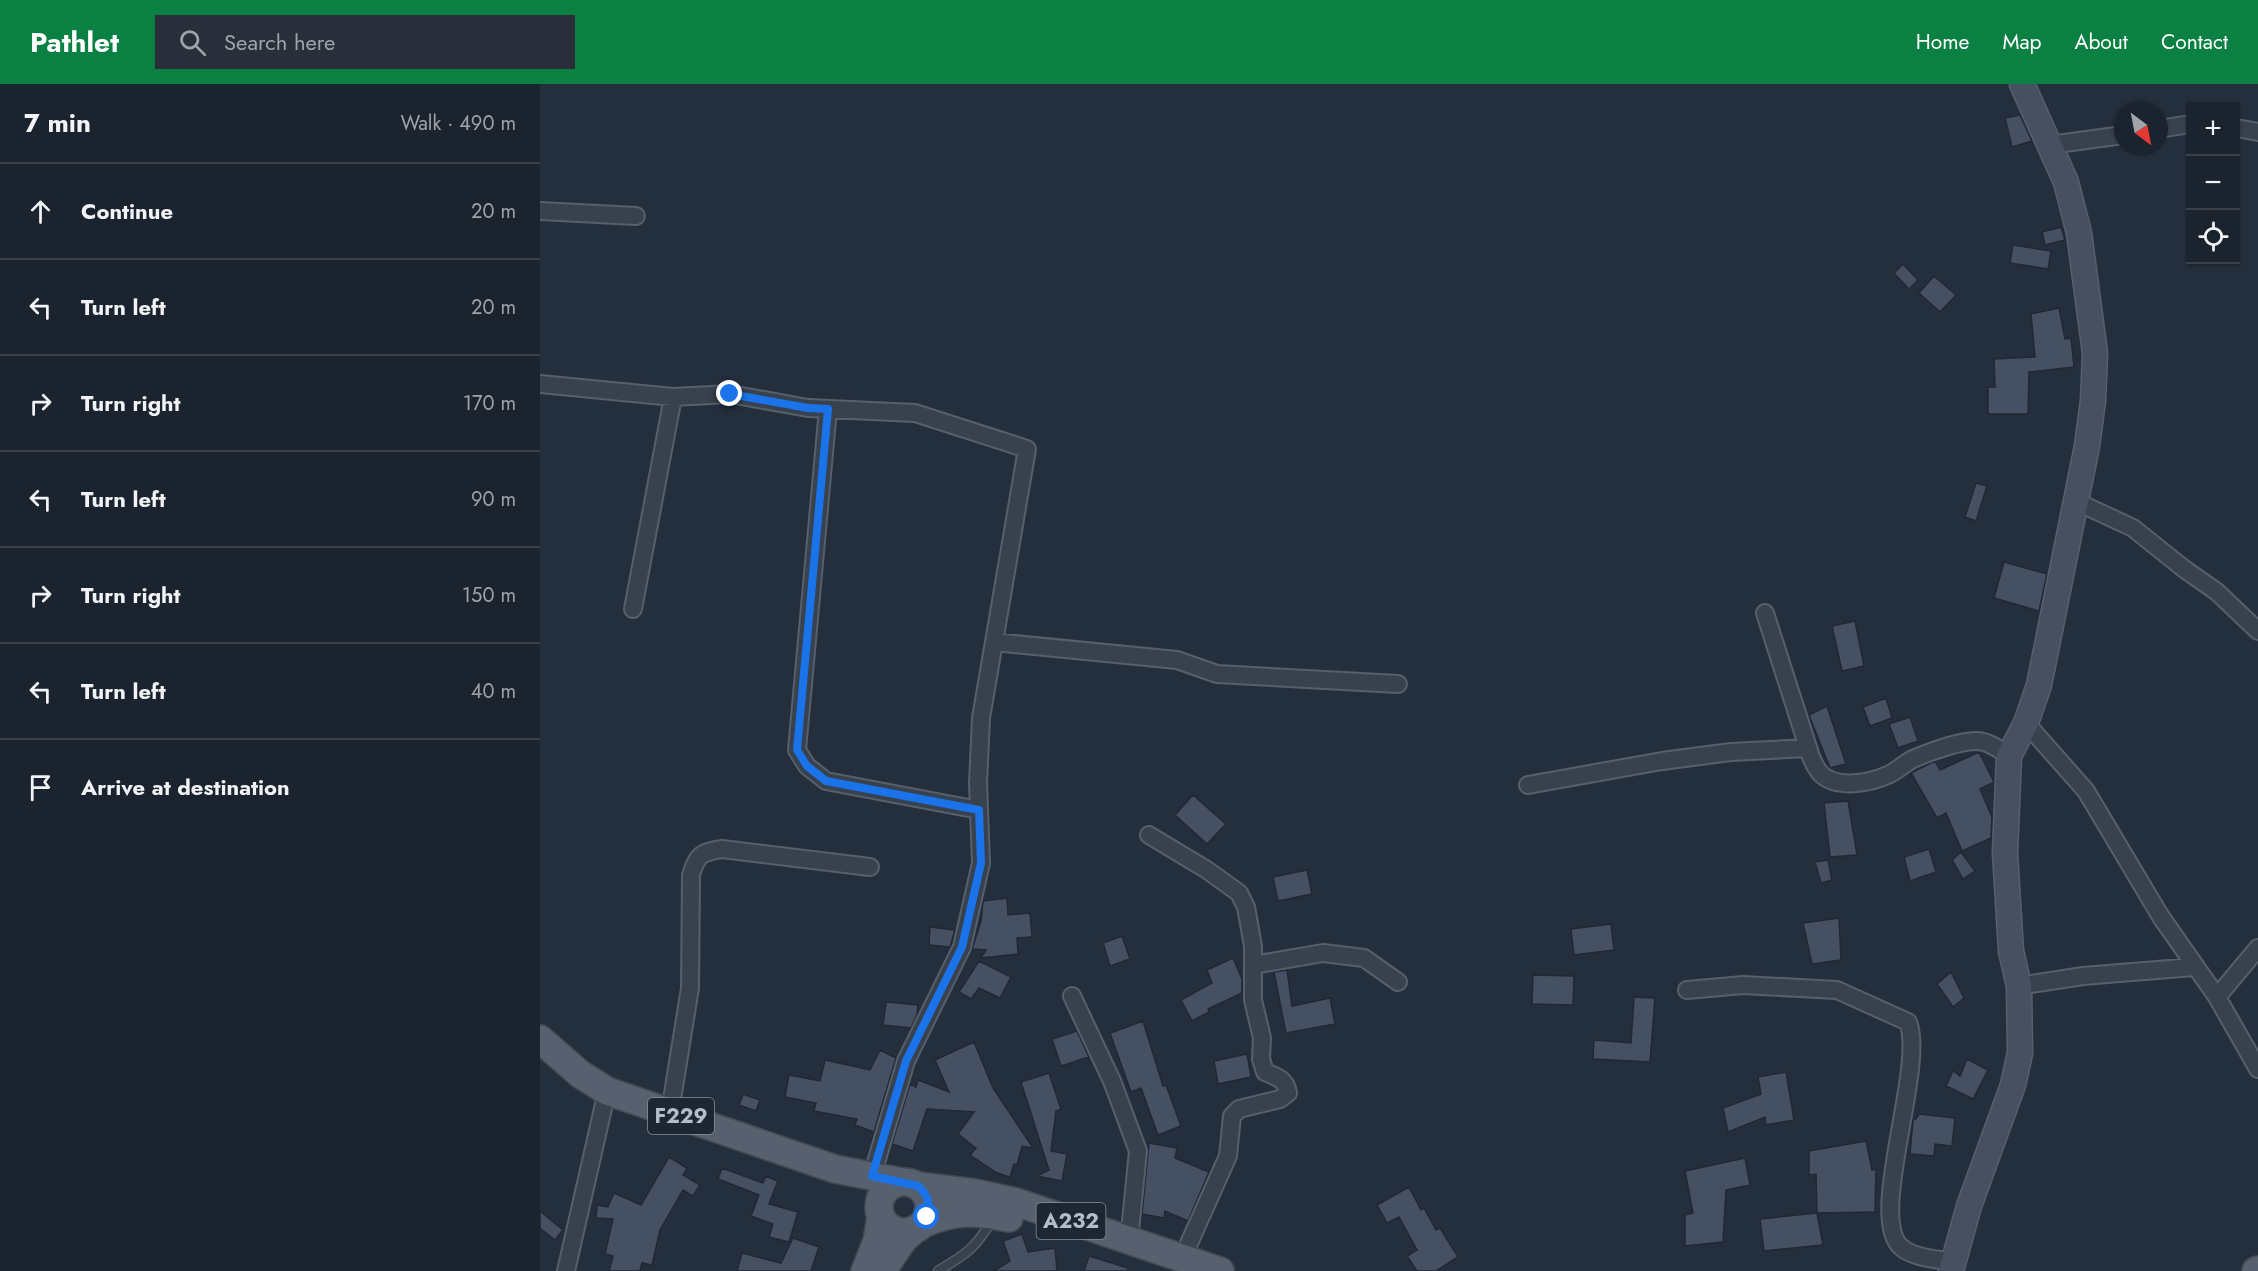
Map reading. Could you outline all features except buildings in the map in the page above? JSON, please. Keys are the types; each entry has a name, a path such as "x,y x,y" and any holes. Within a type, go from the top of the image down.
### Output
{"main road":[{"name":"F229","path":"540,1039 580,1074 607,1091 835,1169 910,1184"},
{"name":"F229","path":"835,1169 860,1186 881,1214"},
{"name":"A232","path":"910,1184 975,1193 1016,1202 1129,1240 1174,1265"},
{"path":"865,1271 877,1241 882,1196 887,1189 910,1184 928,1200 929,1208 919,1227 902,1232 895,1230 884,1222 881,1214"},
{"name":"A232","path":"882,1271 903,1240 919,1227 957,1212 995,1215 1019,1220 1174,1265 1220,1271"}],"street":[{"path":"1687,990 1743,985 1837,990 1908,1022 1912,1031 1909,1073 1892,1187 1891,1227 1896,1242 1901,1248 1952,1266 1969,1206 2013,1085 2020,1053 2019,986 2011,951 2006,864 2009,756 2026,723 2039,685 2087,446 2093,401 2095,353 2079,233 2066,182 2022,84"},
{"path":"2168,128 2186,125"},
{"path":"2240,129 2258,132"},
{"path":"2050,145 2114,136"},
{"path":"540,211 636,216"},
{"path":"540,384 673,397 730,394 808,408 915,413 1027,448 981,718 979,810 981,863 962,947 906,1061 872,1176"},
{"path":"633,609 673,397"},
{"path":"828,409 797,750 807,766 826,781 979,810"},
{"path":"2075,501 2133,528 2183,568 2217,591 2258,631"},
{"path":"1765,614 1808,748 1819,772 1829,780 1851,783 1877,779 1892,773 1913,759 1977,740 1991,744 2009,756"},
{"path":"994,642 1169,659 1217,674 1398,684"},
{"path":"2026,723 2086,790 2160,917 2217,997 2258,1069"},
{"path":"1528,785 1662,762 1731,753 1808,748"},
{"path":"1149,835 1207,870 1239,893 1246,906 1253,946 1253,1000 1262,1038 1261,1059 1265,1072 1282,1079 1287,1085 1288,1093 1280,1099 1239,1109 1232,1116 1228,1156 1174,1265"},
{"path":"670,1112 690,988 691,875 696,860 706,851 722,849 870,867"},
{"path":"2217,997 2258,948"},
{"path":"1253,965 1323,953 1364,958 1398,982"},
{"path":"2019,986 2083,976 2194,967"},
{"path":"1072,996 1112,1081 1138,1151 1129,1240"},
{"path":"566,1271 607,1091"}],"lane":[{"path":"938,1271 972,1250 995,1215"}],"route":[{"path":"730,394 808,408 828,409 797,750 807,766 826,781 979,810 981,863 962,947 906,1061 872,1176 918,1186 928,1200 927,1217"}]}
